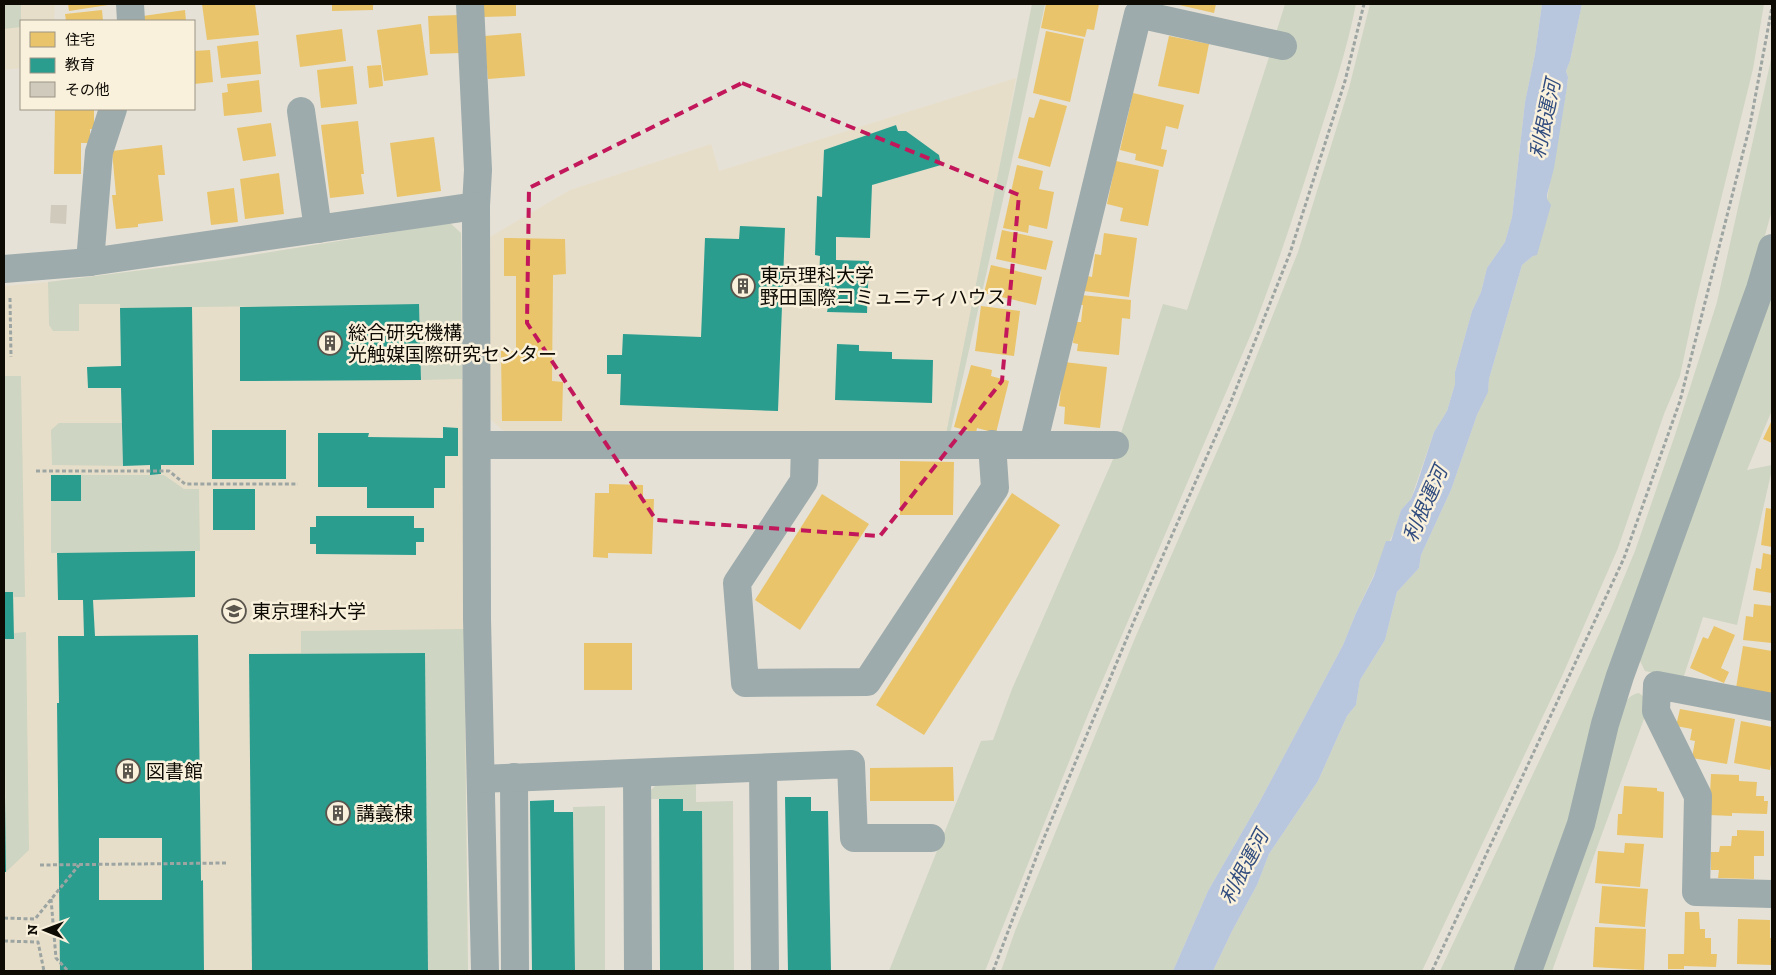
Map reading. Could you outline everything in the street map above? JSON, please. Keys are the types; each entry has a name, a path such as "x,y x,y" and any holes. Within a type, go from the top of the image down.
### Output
{"street":[{"path":"130,4 131,20"},
{"path":"470,4 478,160 476,206 477,619 484,971"},
{"path":"1033,445 1138,14 1283,46"},
{"path":"90,262 99,152 113,110"},
{"path":"301,111 318,229"},
{"path":"4,269 90,262 476,206"},
{"path":"1528,971 1582,824 1605,724 1620,676 1751,316 1772,248"},
{"path":"477,444 1115,445"},
{"path":"805,445 804,481 738,582 745,683 867,682 995,488 992,444"},
{"path":"1620,676 1772,707"},
{"path":"1658,685 1656,711 1698,796 1696,892 1772,894"},
{"path":"481,779 851,764 854,838 931,838"},
{"path":"763,768 765,971"},
{"path":"637,773 638,971"},
{"path":"514,777 515,971"}],"path":[{"path":"993,971 1039,850 1138,612 1230,404 1290,252 1345,81 1364,4"},
{"path":"1432,971 1624,558 1670,428 1682,391 1750,125 1772,7"},
{"path":"4,298 10,298 11,357"},
{"path":"36,470 169,471 185,484 298,484"},
{"path":"40,866 227,863"},
{"path":"4,918 35,918 79,865"},
{"path":"51,898 56,958 68,971"},
{"path":"4,941 38,942 44,971"}],"highlighted area":[{"path":"742,83 1019,195 1002,381 880,536 656,520 527,323 529,188"}],"shaded area":[{"path":"4,4 55,4 54,20 20,20 20,68 4,70"},
{"path":"1016,78 950,434 507,434 490,419 488,238 570,190 711,144 719,171"},
{"name":"東京理科大学","path":"450,223 461,233 468,971 4,971 4,286 222,260"}],"green space":[{"path":"4,4 21,4 20,27 4,29"},
{"path":"1032,4 1045,4 950,434 946,434"},
{"path":"1285,4 1356,4 1344,54 1329,103 1288,232 1254,327 1089,712 985,971 889,971 981,741 993,740 1012,689 1114,457 1101,433 1121,433 1163,304 1187,310 1270,54 1288,58 1293,37 1276,33"},
{"path":"1370,4 1542,4 1535,54 1525,102 1512,217 1505,242 1487,268 1481,292 1472,311 1455,372 1455,384 1447,411 1434,432 1411,499 1401,510 1395,530 1343,645 1260,801 1208,891 1173,971 1001,971 1015,931 1135,638 1233,415 1298,252 1349,88"},
{"path":"1582,4 1764,4 1753,69 1695,305 1680,376 1664,414 1618,548 1562,676 1422,971 1213,971 1257,885 1269,854 1318,781 1347,716 1356,705 1360,680 1385,640 1397,592 1419,568 1421,555 1451,490 1477,415 1488,391 1489,379 1522,265 1533,256 1547,199 1567,87 1568,77 1566,71 1570,61"},
{"path":"1772,55 1772,210 1749,293 1574,810 1515,971 1440,971 1610,611 1635,551 1675,435 1717,302"},
{"path":"450,223 461,233 462,379 421,380 419,304 120,308 120,304 79,304 79,331 53,331 49,325 48,282 222,260"},
{"path":"1772,295 1772,410 1747,470 1772,465 1772,469 1737,625 1703,617 1683,679 1645,671 1639,659"},
{"path":"4,376 21,376 25,597 14,597 13,592 4,592"},
{"path":"59,423 122,423 123,466 52,465 51,430"},
{"path":"81,475 164,475 184,489 199,489 200,551 51,553 51,501 81,501"},
{"path":"464,629 468,971 428,971 425,653 301,653 301,631"},
{"path":"26,632 29,850 6,872 4,639 14,639 14,633"},
{"path":"1639,693 1645,698 1645,716 1552,971 1541,971 1616,726 1626,701 1634,694"},
{"path":"696,782 696,802 733,801 734,971 703,971 702,811 683,811 682,799 650,799 650,791 657,784"},
{"path":"605,806 605,971 575,971 573,807"}],"water":[{"name":"利根運河","path":"1542,4 1582,4 1570,61 1566,71 1568,77 1567,87 1554,168 1547,195 1551,205 1537,255 1522,265 1489,379 1488,392 1477,415 1451,490 1421,555 1419,568 1397,592 1385,640 1360,680 1356,705 1347,716 1318,781 1269,854 1257,885 1213,971 1173,971 1208,891 1260,801 1343,645 1374,576 1386,541 1391,541 1401,510 1411,499 1434,432 1447,411 1455,384 1455,372 1472,311 1481,292 1487,268 1505,242 1512,217 1525,102 1535,54"}],"building: 住宅":[{"path":"68,4 108,4 108,5 69,11"},
{"path":"202,4 255,4 259,35 207,40"},
{"path":"332,4 373,4 373,10 332,11"},
{"path":"482,4 516,4 516,16 482,17"},
{"path":"1046,4 1099,4 1094,30 1087,29 1085,37 1041,28"},
{"path":"1175,4 1216,4 1214,13"},
{"path":"102,10 103,20 66,20 65,14"},
{"path":"185,10 186,20 144,20 143,16"},
{"path":"459,15 461,53 430,54 428,16"},
{"path":"421,24 428,75 384,81 377,30"},
{"path":"342,29 346,61 300,67 296,35"},
{"path":"1046,31 1084,39 1070,102 1033,93"},
{"path":"521,33 525,76 488,79 484,36"},
{"path":"1169,36 1209,44 1199,94 1158,86"},
{"path":"258,41 261,74 221,78 217,46"},
{"path":"210,50 213,82 195,84 195,51"},
{"path":"381,65 383,86 369,88 367,66"},
{"path":"353,66 357,104 321,108 317,70"},
{"path":"259,80 262,112 224,116 222,93 228,92 227,84"},
{"path":"1133,93 1184,105 1178,129 1166,126 1161,149 1167,150 1163,167 1135,160 1136,154 1120,150"},
{"path":"1040,99 1067,106 1050,167 1018,158 1029,117 1034,118"},
{"path":"55,110 94,110 94,129 90,129 90,143 81,143 81,174 54,174"},
{"path":"358,121 364,174 361,174 364,194 330,198 321,125"},
{"path":"271,123 276,156 243,161 237,128"},
{"path":"434,137 441,191 397,197 390,143"},
{"path":"162,145 165,175 158,175 163,221 138,224 138,227 116,229 112,195 116,195 112,151"},
{"path":"1116,161 1159,170 1148,226 1120,221 1123,208 1107,204"},
{"path":"1017,165 1043,171 1039,189 1054,192 1047,229 1029,225 1028,233 1003,228"},
{"path":"279,173 284,214 245,219 240,179"},
{"path":"234,188 238,222 211,225 207,192"},
{"path":"1002,230 1053,241 1046,270 996,259"},
{"path":"1104,233 1137,238 1129,297 1084,291 1087,276 1092,277 1095,254 1101,255"},
{"path":"504,238 565,239 566,274 553,275 552,381 563,382 562,421 502,421 501,351 516,351 516,276 504,276"},
{"path":"991,265 1042,277 1036,305 984,293"},
{"path":"1081,295 1131,300 1130,319 1122,318 1119,355 1077,351 1078,344 1073,343 1075,322 1081,322 1083,305 1080,305"},
{"path":"981,306 1020,311 1014,356 975,351"},
{"path":"1064,362 1107,367 1100,428 1064,424 1065,407 1059,406"},
{"path":"971,365 992,370 991,376 1009,381 996,433 977,428 976,433 954,427"},
{"path":"1772,420 1772,443 1763,439"},
{"path":"900,461 954,462 953,515 900,515"},
{"path":"609,484 643,485 643,499 654,499 652,554 608,553 608,558 593,557 595,493 609,493"},
{"path":"1012,493 1060,525 924,735 876,705"},
{"path":"822,494 869,524 800,630 755,600"},
{"path":"1766,508 1772,509 1772,547 1761,545"},
{"path":"1763,553 1772,555 1772,593 1753,590 1756,568 1761,569"},
{"path":"1754,604 1772,606 1772,643 1743,640 1746,616 1753,617"},
{"path":"1714,626 1735,635 1721,668 1729,672 1724,683 1690,668 1703,637 1708,639"},
{"path":"584,643 632,643 632,690 584,690"},
{"path":"1743,646 1772,651 1772,694 1736,688"},
{"path":"1680,709 1735,719 1727,764 1692,758 1695,741 1690,740 1692,729 1676,726"},
{"path":"1741,721 1772,727 1770,770 1734,763"},
{"path":"953,767 954,801 870,801 870,768"},
{"path":"1711,774 1739,775 1739,781 1757,782 1756,796 1764,796 1764,801 1768,801 1767,814 1732,813 1732,816 1709,815"},
{"path":"1624,786 1657,788 1657,791 1664,792 1663,838 1617,835 1618,814 1622,814"},
{"path":"1737,830 1764,831 1764,856 1754,856 1754,879 1718,878 1719,870 1711,870 1711,852 1719,852 1720,846 1731,846 1732,836 1737,836"},
{"path":"1625,843 1644,844 1640,887 1595,883 1598,851 1624,853"},
{"path":"1602,886 1648,889 1645,927 1599,923"},
{"path":"1685,912 1699,912 1700,929 1705,929 1705,938 1711,938 1711,954 1717,954 1716,967 1684,966 1684,969 1668,969 1668,954 1684,954"},
{"path":"1738,919 1770,920 1772,965 1737,964"},
{"path":"1595,927 1646,929 1644,970 1593,967"}],"building: 教育":[{"path":"896,125 898,131 906,131 939,155 941,165 872,185 870,238 836,237 836,260 869,261 867,313 827,312 828,307 818,307 820,256 815,255 817,196 822,197 824,150"},
{"name":"東京理科大学 野田国際コミュニティハウス","path":"740,226 785,228 778,411 620,405 621,374 607,374 607,355 622,355 623,334 701,337 705,238 739,239"},
{"name":"総合研究機構 光触媒国際研究センター","path":"419,304 421,380 240,381 240,307"},
{"path":"192,307 194,465 161,465 161,474 150,475 150,465 123,466 121,388 88,388 87,367 121,366 120,308"},
{"path":"837,344 859,345 859,351 892,352 892,359 933,360 932,403 835,400"},
{"path":"443,427 458,428 458,456 445,456 445,488 434,488 434,508 367,508 367,487 318,487 318,433 369,433 368,437 443,438"},
{"path":"212,430 286,430 286,479 212,479"},
{"path":"51,475 81,475 81,501 51,501"},
{"path":"213,489 255,489 255,530 213,530"},
{"path":"316,516 414,516 414,528 424,528 424,542 416,542 416,555 316,554 316,544 310,544 310,527 316,527"},
{"name":"図書館","path":"195,551 195,597 93,600 95,636 198,635 204,971 60,971 58,636 84,636 83,600 58,600 57,553","holes":["99,838 162,838 162,900 99,900"]},
{"path":"4,592 13,592 14,639 4,639"},
{"name":"講義棟","path":"425,653 428,971 252,971 249,654"},
{"path":"5,796 6,872 4,872"},
{"path":"785,797 811,797 811,811 828,811 831,971 788,971"},
{"path":"659,799 683,799 683,811 702,811 703,971 660,971"},
{"path":"554,800 554,812 573,812 575,971 532,971 530,801"}],"building: その他":[{"path":"51,205 67,205 66,224 50,223"}],"place":[{"name":"東京理科大学 野田国際コミュニティハウス","path":"743,286"},
{"name":"総合研究機構 光触媒国際研究センター","path":"330,343"},
{"name":"東京理科大学","path":"234,611"},
{"name":"図書館","path":"128,771"},
{"name":"講義棟","path":"338,813"}]}
